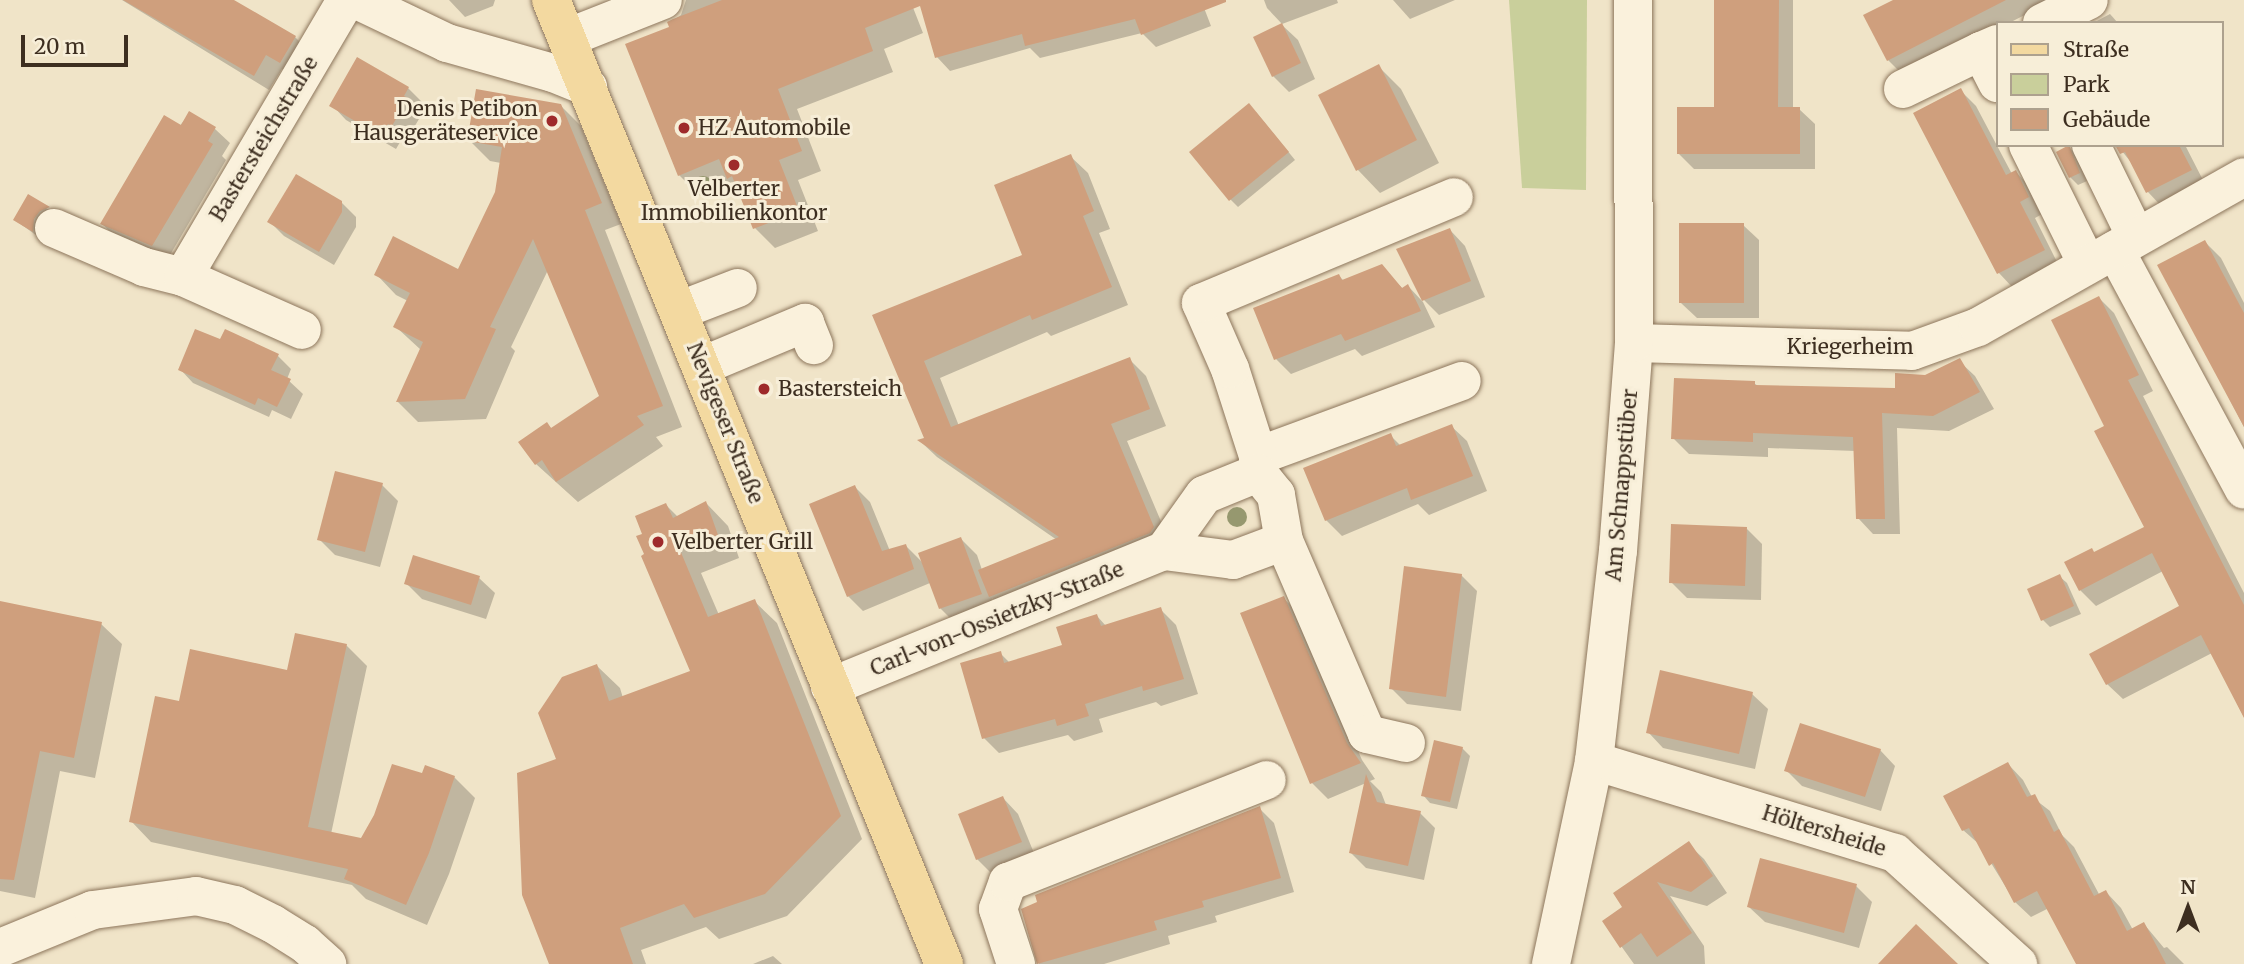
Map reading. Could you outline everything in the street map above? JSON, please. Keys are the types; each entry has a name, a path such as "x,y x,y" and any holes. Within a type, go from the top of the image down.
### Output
{"main road":[{"name":"Nevigeser Straße","path":"551,0 944,964"}],"street":[{"name":"Bastersteichstraße","path":"183,277 346,0"},
{"path":"358,0 447,43 553,73 588,87"},
{"path":"568,38 663,0"},
{"name":"Am Schnappstüber","path":"1551,964 1594,761 1618,551 1633,343 1633,0"},
{"path":"2046,21 2089,0"},
{"path":"1903,89 1992,59"},
{"path":"2030,147 2113,250 2244,490"},
{"path":"2091,147 2113,250"},
{"name":"Kriegerheim","path":"1633,343 1912,351 1978,327 2244,177"},
{"path":"1406,743 1367,734 1284,541 1276,495 1258,464 1230,369 1201,303 1454,197"},
{"path":"54,228 144,267 183,277 302,330"},
{"path":"678,311 738,289"},
{"path":"702,366 805,323 814,345"},
{"path":"1164,551 1204,495 1258,464 1462,381"},
{"name":"Carl-von-Ossietzky-Straße","path":"830,687 1164,551 1233,560 1284,541"},
{"name":"Höltersheide","path":"1594,761 1895,853 2018,964"},
{"path":"1016,964 998,909 1008,882 1267,780"},
{"path":"0,948 93,910 196,896 235,905 273,924 305,944 327,964"}],"green space":[{"path":"1509,0 1587,0 1586,190 1522,188"}],"building":[{"path":"123,0 234,0 296,36 280,63 266,55 254,76"},
{"path":"722,0 1226,2 1141,35 1135,19 1025,46 1022,34 935,58 920,6 865,28 873,51 778,89 802,151 779,160 799,211 753,229 732,176 727,179 719,159 678,176 625,44 669,27 667,22 673,19"},
{"path":"1714,0 1779,0 1778,107 1800,107 1800,154 1677,154 1677,107 1714,107"},
{"path":"1893,0 2006,0 1887,61 1863,15"},
{"path":"1282,23 1301,63 1272,77 1253,37"},
{"path":"357,57 409,87 404,96 408,98 392,126 388,124 381,136 329,106"},
{"path":"1379,64 1417,140 1356,171 1318,95"},
{"path":"1961,88 2006,175 2016,170 2029,197 2020,202 2045,250 1997,274 1913,113"},
{"path":"476,89 561,104 602,203 585,210 663,406 637,416 644,425 556,482 542,460 535,465 518,442 547,422 551,428 599,396 533,239 490,327 496,329 465,399 396,402 423,342 393,327 410,293 374,275 393,236 458,269 495,192 502,147 467,141"},
{"path":"1249,103 1289,152 1229,201 1189,152"},
{"path":"189,111 216,127 208,141 213,144 152,246 100,224 164,115 181,125"},
{"path":"2070,147 2080,173 2069,178 2056,152"},
{"path":"2116,147 2180,147 2192,170 2146,193 2125,152 2120,154"},
{"path":"1071,154 1094,211 1083,216 1112,287 1032,320 1030,315 924,361 951,427 1130,357 1150,409 1111,424 1154,527 1150,533 989,597 978,570 1059,537 917,440 924,438 872,315 1022,255 994,185"},
{"path":"296,174 342,201 342,212 319,252 267,222"},
{"path":"28,194 50,207 40,211 34,219 33,232 13,220"},
{"path":"1679,223 1744,223 1744,303 1679,303"},
{"path":"1450,228 1471,281 1422,301 1396,249"},
{"path":"2205,240 2244,313 2244,427 2157,265"},
{"path":"1382,264 1402,288 1408,284 1421,311 1345,341 1341,334 1274,360 1253,308 1339,274 1342,280"},
{"path":"2099,296 2139,375 2128,380 2244,605 2244,718 2201,635 2106,685 2089,654 2179,606 2152,553 2079,591 2064,562 2092,548 2094,552 2144,527 2094,431 2104,426 2051,320"},
{"path":"195,329 220,339 225,329 279,354 271,370 291,379 277,407 258,398 255,405 178,370"},
{"path":"1960,358 1980,392 1933,416 1882,413 1885,519 1856,519 1853,437 1753,433 1753,442 1671,439 1674,378 1755,381 1755,385 1895,388 1895,373 1925,375"},
{"path":"1452,424 1473,476 1411,500 1407,488 1325,521 1303,468 1391,433 1396,446"},
{"path":"335,471 383,483 365,552 317,540"},
{"path":"855,485 882,551 906,544 914,569 847,597 809,504"},
{"path":"706,501 718,535 680,550 708,617 755,599 841,816 765,894 694,918 684,904 620,928 633,964 549,964 522,895 517,773 556,759 538,713 562,677 597,664 609,701 690,671 641,556 644,554 636,536 642,534 635,516 666,503 673,518"},
{"path":"1671,524 1747,527 1745,586 1669,583"},
{"path":"961,537 982,594 939,609 918,553"},
{"path":"413,555 480,576 471,605 404,584"},
{"path":"1404,566 1462,574 1446,697 1389,689"},
{"path":"2060,574 2074,606 2041,621 2027,589"},
{"path":"1284,596 1347,743 1361,763 1310,784 1240,613"},
{"path":"0,601 102,622 74,758 40,751 14,880 0,879"},
{"path":"1161,607 1184,679 1143,691 1142,686 1085,704 1089,716 1057,726 1055,719 982,739 960,663 1001,651 1004,663 1062,645 1056,627 1097,614 1101,626"},
{"path":"295,633 347,644 308,827 361,838 374,815 392,764 422,773 425,765 455,776 429,853 406,905 344,879 348,869 129,822 155,696 179,701 190,649 287,670"},
{"path":"1660,670 1753,692 1739,754 1646,733"},
{"path":"1800,723 1881,749 1865,797 1784,771"},
{"path":"1434,740 1463,747 1450,802 1421,796"},
{"path":"2008,762 2027,797 2035,794 2054,832 2059,829 2094,896 2106,890 2127,931 2144,922 2166,964 2076,964 2037,891 2014,903 1993,863 1989,866 1969,828 1962,831 1943,796"},
{"path":"1366,774 1377,802 1421,811 1408,866 1349,853"},
{"path":"1003,796 1022,842 976,860 958,814"},
{"path":"1260,806 1281,878 1202,901 1204,907 1154,921 1157,930 1037,964 1021,909 1037,902 1035,895"},
{"path":"1689,841 1713,876 1691,892 1657,882 1692,933 1657,957 1641,933 1620,948 1602,921 1622,907 1613,893"},
{"path":"1760,858 1857,884 1844,933 1747,907"},
{"path":"1916,924 1958,964 1878,964"}],"place":[{"name":"Denis Petibon Hausgeräteservice","path":"552,121"},
{"name":"HZ Automobile","path":"684,128"},
{"name":"Velberter Immobilienkontor","path":"734,165"},
{"name":"Bastersteich","path":"764,389"},
{"name":"Velberter Grill","path":"658,542"}]}
